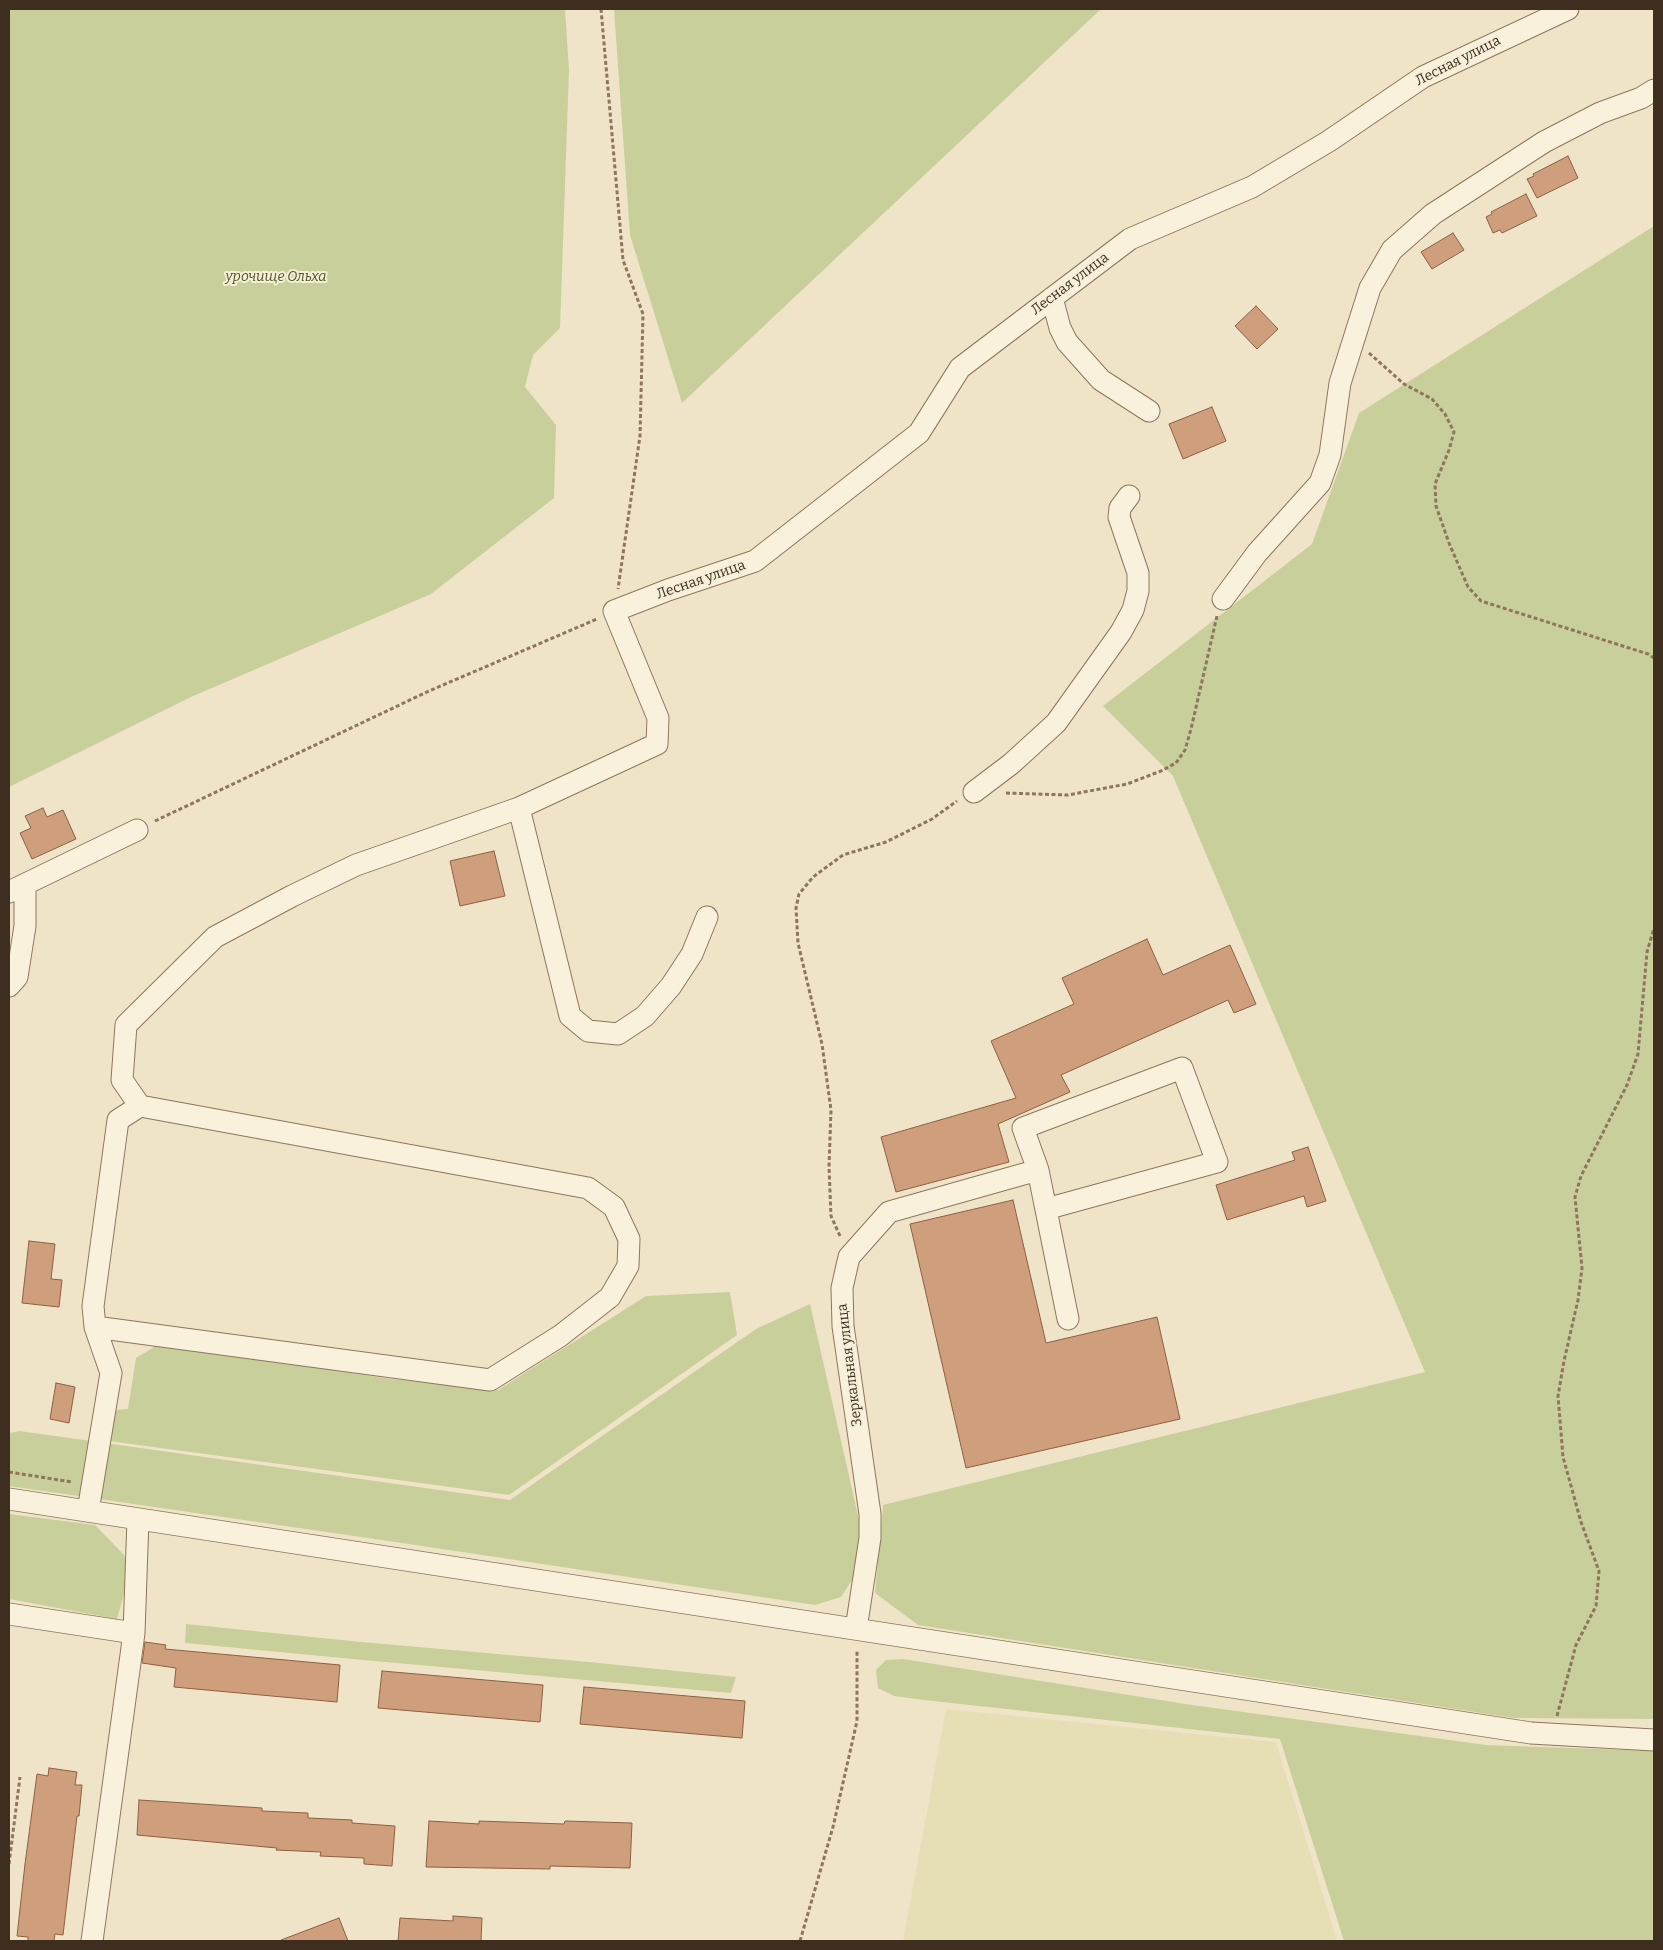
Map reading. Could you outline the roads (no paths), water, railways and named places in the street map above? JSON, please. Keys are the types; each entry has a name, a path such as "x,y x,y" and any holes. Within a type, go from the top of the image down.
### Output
{"street":[{"name":"Лесная улица","path":"519,808 657,744 658,718 614,611 668,590 754,561 919,434 960,368 1130,238 1252,187 1329,141 1423,77 1568,9"},
{"path":"1223,599 1257,553 1320,483 1330,455 1340,383 1370,288 1392,250 1433,214 1544,142 1600,113 1641,98 1654,90"},
{"path":"1052,298 1060,328 1067,342 1101,380 1150,411"},
{"path":"974,792 1011,764 1056,723 1121,632 1133,610 1138,591 1138,573 1119,517 1120,508 1129,496"},
{"path":"140,1106 122,1080 126,1025 216,937 292,896 356,865 519,808 570,1016 588,1031 618,1034 644,1016 671,986 692,954 707,917"},
{"path":"9,986 17,977 25,926 17,889 137,830"},
{"path":"1046,1209 1217,1162 1182,1068 1022,1128 1038,1170 1068,1319"},
{"path":"88,1511 110,1373 95,1327 93,1306 118,1120 140,1106 588,1188 614,1207 629,1239 628,1266 610,1297 560,1336 490,1380 95,1327"},
{"name":"Зеркальная улица","path":"856,1629 870,1538 870,1514 843,1326 842,1288 849,1257 889,1212 1038,1170"},
{"path":"9,1499 1531,1733 1654,1740"},
{"path":"92,1941 134,1633 138,1519"},
{"path":"9,1614 134,1633"}],"park label":[{"name":"урочище Ольха","path":"276,277"}]}
